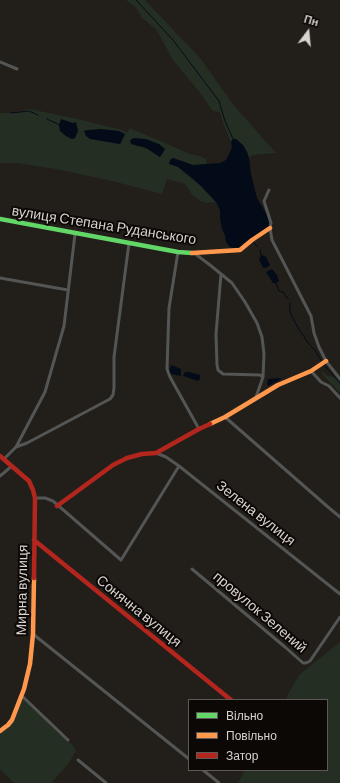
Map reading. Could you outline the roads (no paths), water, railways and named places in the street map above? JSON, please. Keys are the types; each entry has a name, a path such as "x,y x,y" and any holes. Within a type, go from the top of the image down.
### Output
{"street":[{"path":"0,62 16,69"},
{"path":"269,190 264,201 270,223 272,240 311,316 314,333 319,347 326,361 340,379"},
{"name":"вулиця Степана Руданського","path":"0,219 75,234 178,252 194,253 240,250 270,228"},
{"path":"16,447 45,392 64,326 75,234"},
{"path":"2,458 16,447 27,443 110,400 113,395 114,358 129,243"},
{"path":"178,252 169,308 167,369 199,430"},
{"path":"194,253 232,283 257,323 262,337 264,354 263,377 256,397"},
{"path":"221,274 216,334 218,370 223,374 260,375 263,377"},
{"path":"0,278 68,290"},
{"path":"57,506 113,465 127,458 142,454 156,453 225,417 278,385 311,371 326,361"},
{"path":"311,371 321,382 329,386 340,398"},
{"path":"225,417 340,517"},
{"name":"Зелена вулиця","path":"156,453 166,457 179,466 340,594"},
{"name":"Мирна вулиця","path":"0,731 10,722 22,696 29,670 33,634 35,498 29,481 2,458"},
{"path":"0,476 12,466"},
{"path":"35,498 49,500 121,560 179,466"},
{"name":"Сонячна вулиця","path":"34,540 230,699"},
{"name":"провулок Зелений","path":"192,569 303,663 310,661 340,617"},
{"path":"33,634 188,758"},
{"path":"22,696 68,740"},
{"path":"78,760 106,783"},
{"path":"204,771 219,783"}],"water":[{"path":"61,119 73,123 76,122 78,131 75,138 72,139 60,131 59,125"},
{"path":"101,129 119,131 125,134 120,144 90,139 86,136 84,131"},
{"path":"134,138 146,139 159,144 165,149 160,157 146,148 131,144 130,140"},
{"path":"233,139 236,139 243,145 247,152 257,198 267,215 269,226 240,247 233,248 226,242 222,229 220,210 216,202 193,179 178,167 169,164 170,160 173,158 193,165 220,163 226,160 232,147 231,142"},
{"path":"262,255 266,257 270,265 266,268 263,268 259,259"},
{"path":"272,269 277,275 279,281 276,283 273,283 266,272"},
{"path":"171,365 181,369 181,376 171,374 169,372"},
{"path":"185,372 200,375 200,379 198,381 183,376"},
{"path":"281,378 280,380 268,386 268,379"}],"waterway":[{"path":"136,0 173,40 219,101 225,121 233,139"},
{"path":"11,113 29,111 38,115"},
{"path":"47,119 60,125"},
{"path":"253,242 258,247"},
{"path":"260,250 261,256"},
{"path":"276,283 279,291 283,292 288,299"},
{"path":"290,303 291,315 300,331 315,350 322,362"},
{"path":"324,365 340,383"}]}
